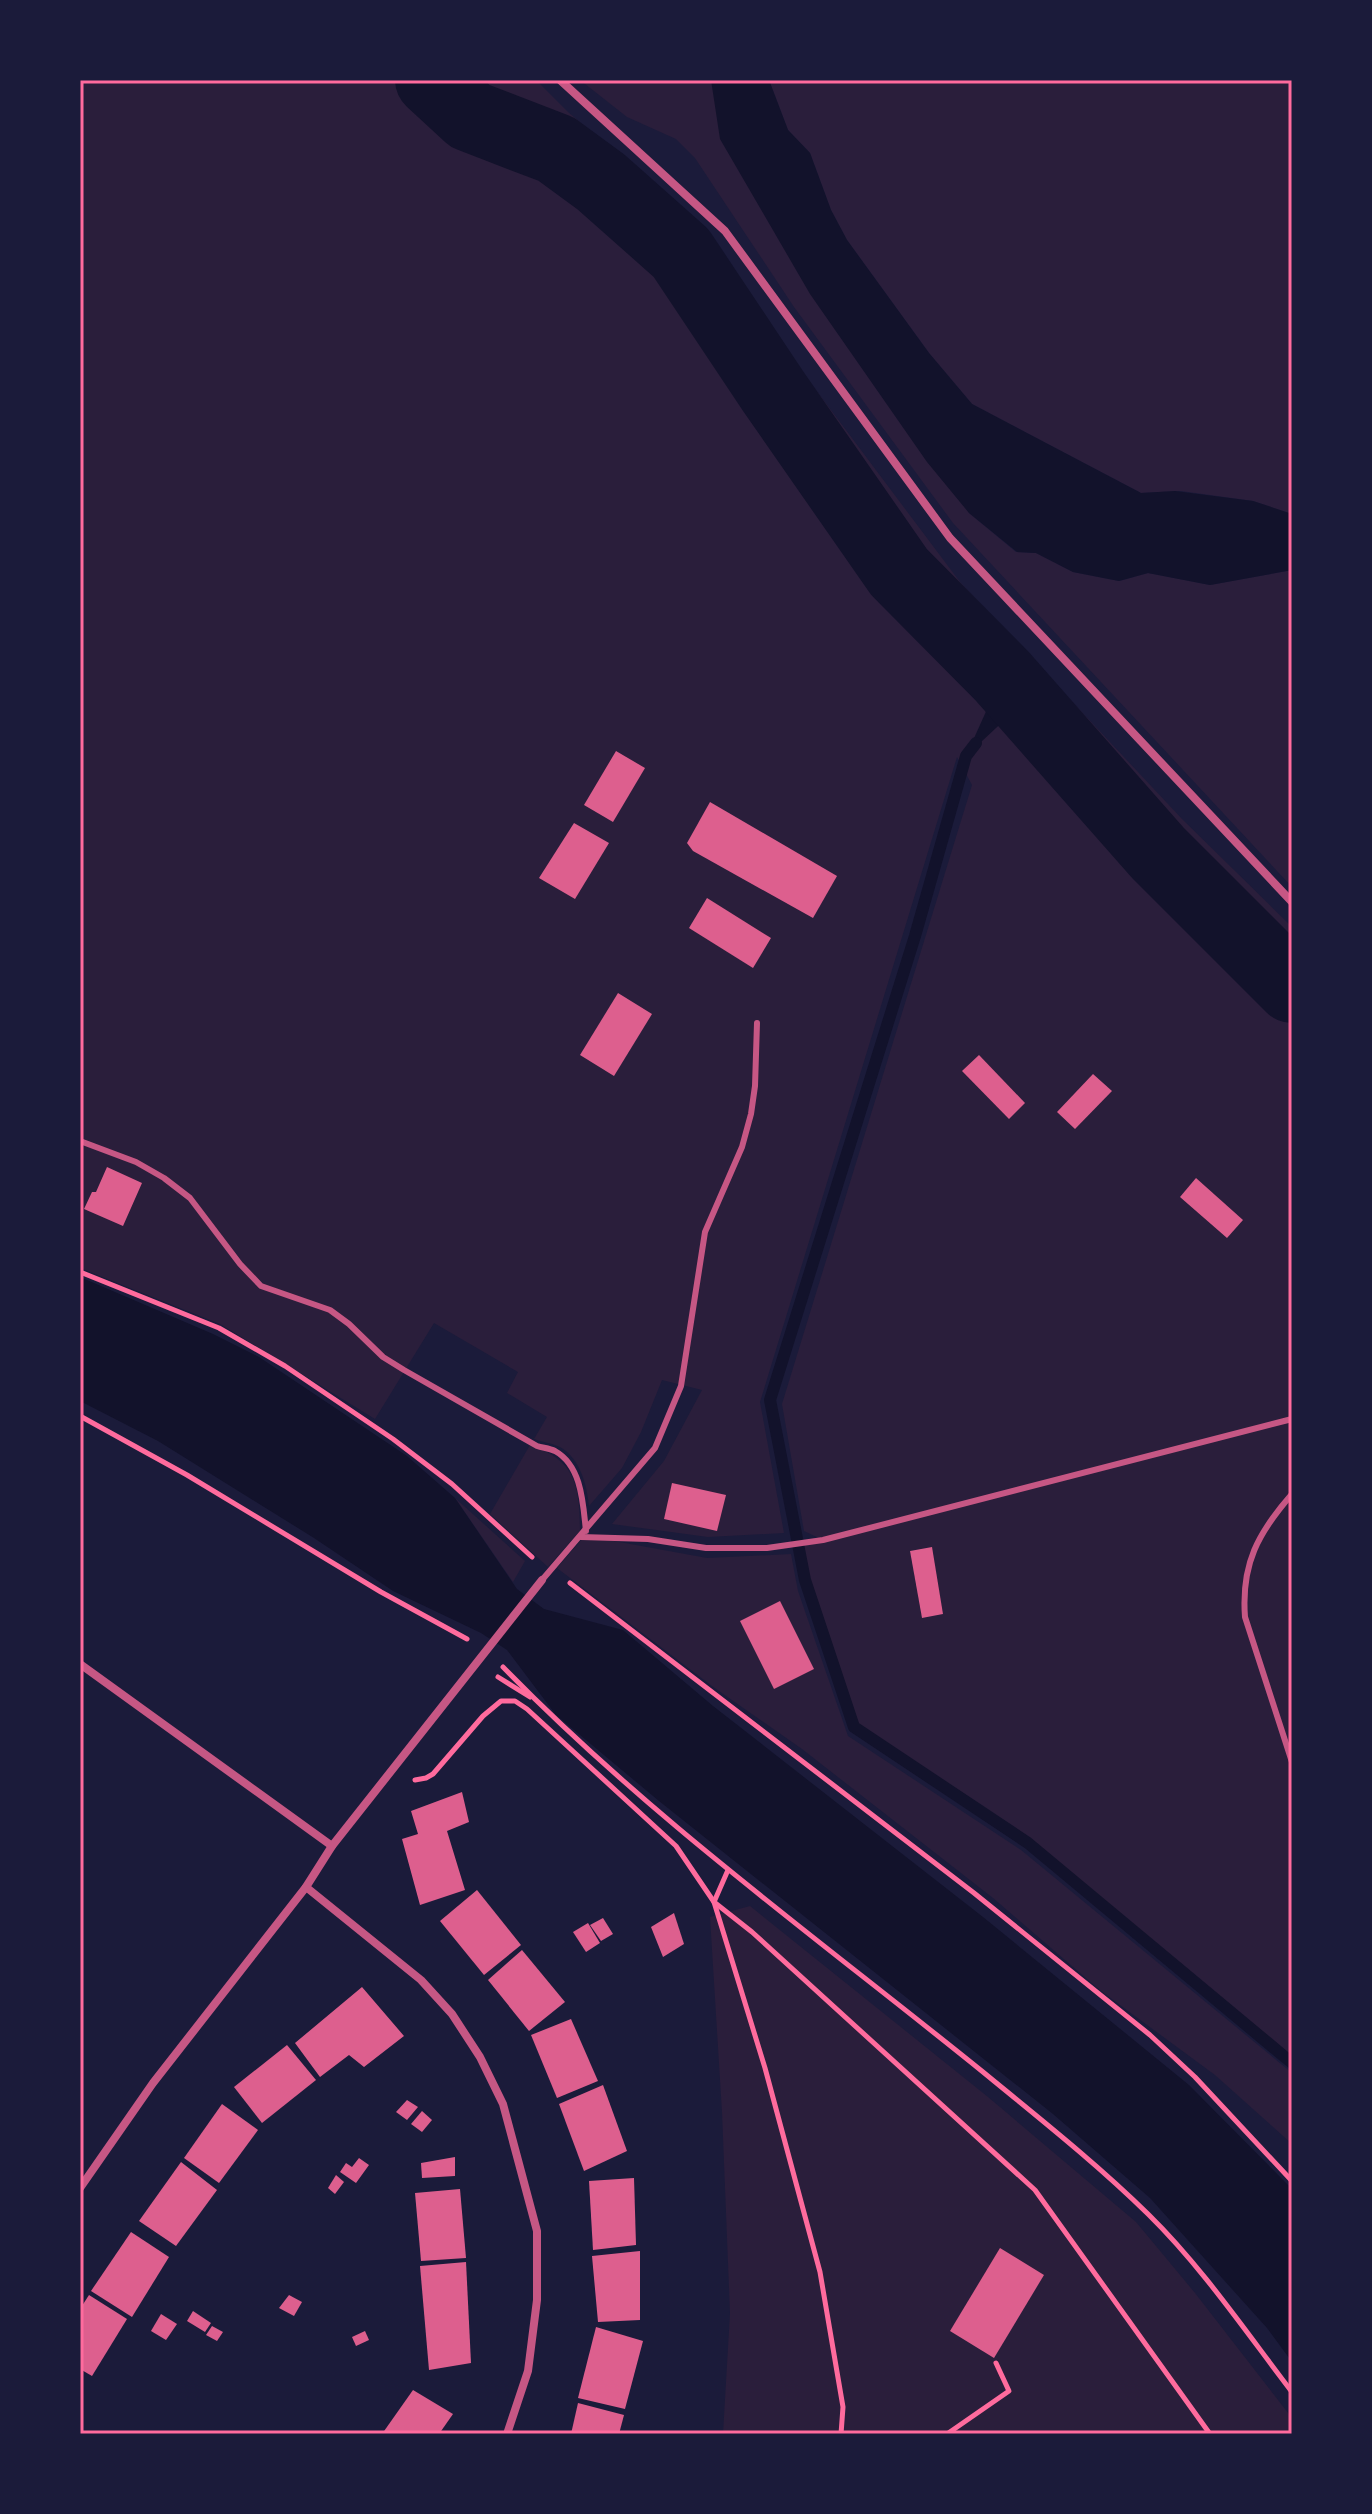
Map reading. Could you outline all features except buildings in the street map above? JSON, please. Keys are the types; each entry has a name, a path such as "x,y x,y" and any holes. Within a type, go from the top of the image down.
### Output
{"street":[{"path":"560,80 725,231 950,538 1292,902"},
{"path":"80,2188 153,2083 306,1887 332,1846 542,1580"},
{"path":"80,1664 332,1846"},
{"path":"306,1887 421,1980 452,2014 480,2057 503,2104 537,2231 537,2300 528,2371 507,2434"}],"lane":[{"path":"542,1580 655,1448 681,1386 705,1232 742,1147 751,1114 757,1023"},
{"path":"80,1141 136,1162 190,1198 240,1264 261,1286 330,1310 383,1357 537,1446 559,1453 577,1479 583,1496 583,1534"},
{"path":"583,1534 706,1548 767,1548 823,1540 1292,1419"},
{"path":"1292,1494 1274,1514 1253,1549 1244,1603 1245,1617 1292,1762"}],"path":[{"path":"80,1272 219,1328 285,1366 393,1439 452,1484 530,1556"},
{"path":"80,1416 187,1475 299,1544 476,1645"},
{"path":"553,1569 974,1893 1150,2035 1204,2087 1292,2181"},
{"path":"479,1659 537,1702"},
{"path":"499,1663 537,1702 728,1870 1002,2088 1149,2215 1209,2283 1292,2392"},
{"path":"386,1778 426,1778 433,1774 464,1737 499,1702 508,1699 515,1701 676,1846 714,1902 765,2068 820,2272 843,2407 841,2434"},
{"path":"714,1902 728,1870"},
{"path":"714,1902 752,1932 1035,2190 1210,2434"},
{"path":"947,2434 1009,2391 996,2363"}],"shaded area":[{"path":"80,80 408,80 472,140 546,162 615,217 671,274 779,438 888,578 1121,825 1292,997 1292,2056 1028,1840 857,1726 808,1581 801,1545 823,1540 804,1531 782,1404 972,785 957,757 760,1402 784,1533 708,1537 612,1524 664,1461 702,1390 662,1380 641,1432 622,1468 589,1506 584,1481 573,1458 560,1447 534,1439 547,1417 507,1393 518,1372 434,1323 375,1419 220,1324 80,1268","holes":["931,1547 943,1614 922,1618 910,1551"]},
{"path":"454,80 536,80 568,112 657,188 706,238 761,317 960,582 1182,819 1292,927 1292,962 1175,848 890,541 742,329 691,246 646,201 577,145 505,111 476,101"},
{"path":"580,80 712,80 969,513 1016,552 1036,553 1073,572 1119,581 1148,573 1210,585 1292,570 1292,887 953,523 794,307 695,158 676,139 627,117"},
{"path":"711,80 769,80 788,130 810,153 831,210 847,240 929,353 972,404 1141,493 1175,491 1253,501 1292,514 1292,570 1210,585 1148,573 1119,581 1073,572 1036,553 1017,552 969,513 927,462 810,294 720,139"},
{"path":"769,80 1292,80 1292,514 1253,501 1181,491 1141,493 972,404 929,353 847,240 831,210 810,153 788,130"},
{"path":"1002,676 1024,702 966,756"},
{"path":"80,1277 259,1357 407,1456 455,1498 517,1589 544,1609 623,1630 713,1706 983,1917 1189,2085 1292,2189 1292,2362 1267,2328 1150,2198 1053,2114 659,1801 556,1715 507,1650 481,1633 393,1591 158,1441 80,1401"},
{"path":"530,1445 546,1451 566,1467 576,1488 578,1501 580,1531 548,1567 490,1514"},
{"path":"455,1498 525,1561 513,1582"},
{"path":"592,1537 707,1558 791,1554 798,1591 848,1736 1021,1850 1292,2073 1292,2144 1215,2075 1101,1991 993,1898 802,1749 712,1686 557,1568 582,1539"},
{"path":"750,1906 988,2097 1136,2222 1292,2418 1292,2434 723,2434 730,2313 710,1917"}],"waterway":[{"path":"431,80 470,116 556,149 601,182 681,253 899,572 1002,676 1158,853 1292,987"},
{"path":"976,743 966,756 915,936 770,1400 805,1580 854,1727 1028,1843 1292,2063"}]}
